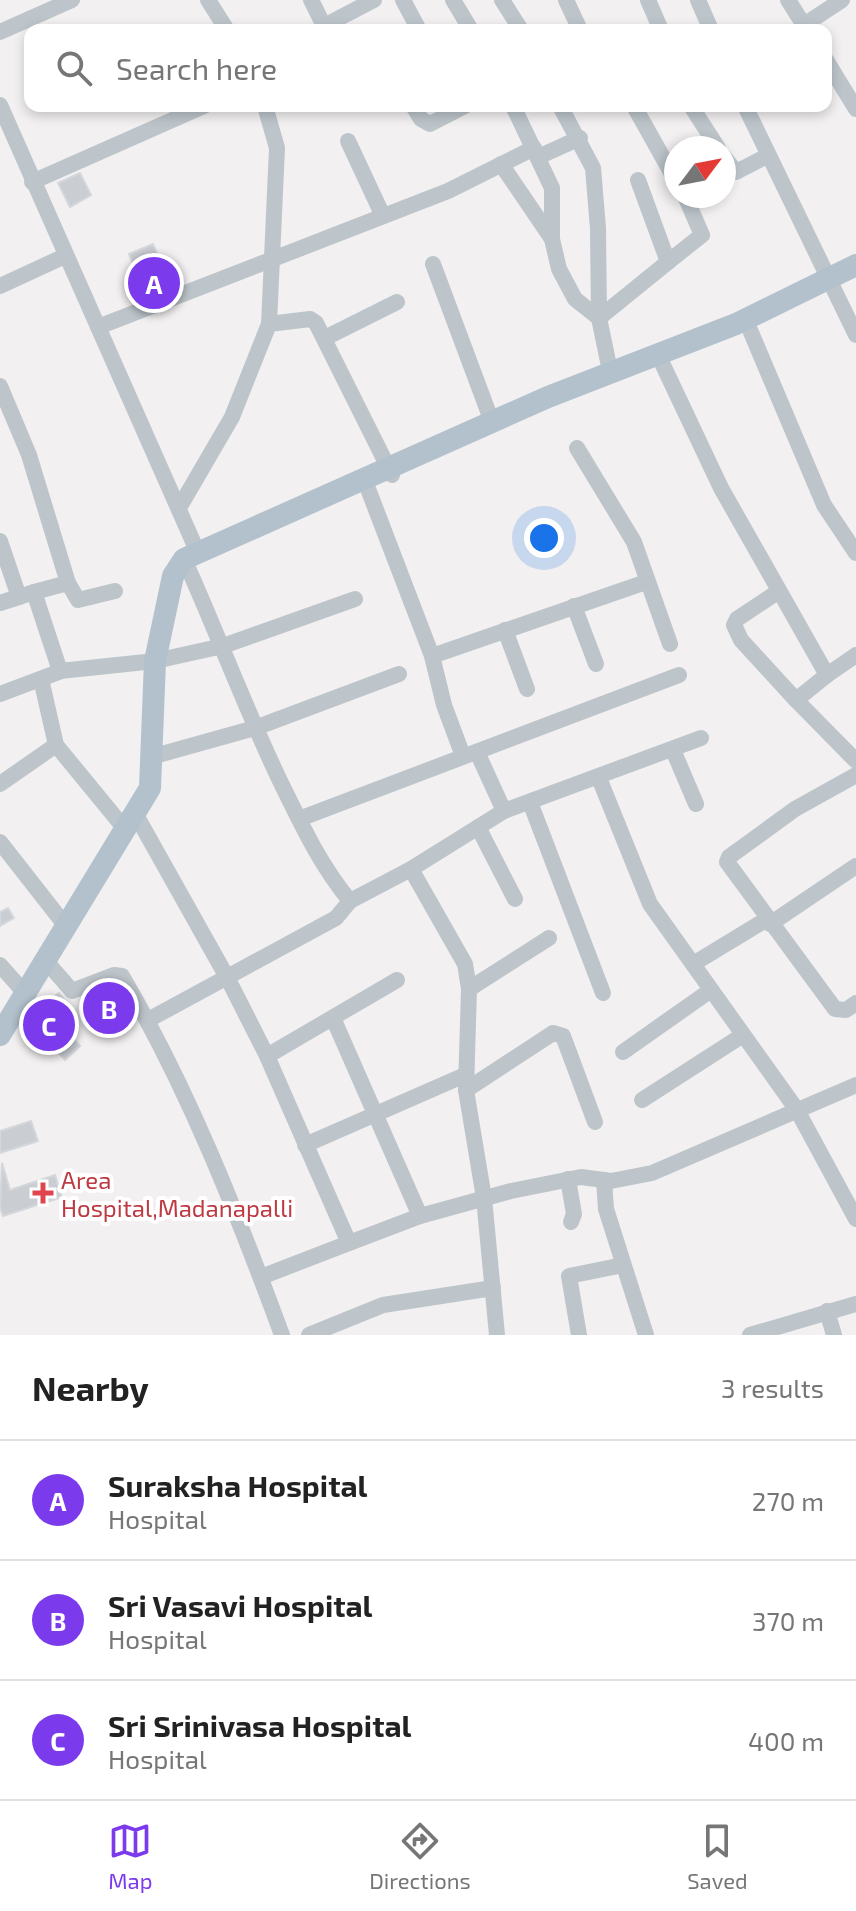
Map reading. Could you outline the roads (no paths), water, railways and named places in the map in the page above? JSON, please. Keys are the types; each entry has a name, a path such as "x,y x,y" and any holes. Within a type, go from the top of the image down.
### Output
{"main road":[{"path":"380,475 492,422 750,330 830,285 856,265"},
{"path":"0,1035 150,788 155,661 173,576 191,556 551,402 610,371 830,285 856,279"}],"street":[{"path":"0,32 72,0"},
{"path":"208,0 223,24"},
{"path":"311,0 323,24"},
{"path":"332,24 374,0"},
{"path":"403,0 416,24"},
{"path":"453,0 467,24"},
{"path":"502,0 517,24"},
{"path":"566,0 577,24"},
{"path":"648,0 658,24"},
{"path":"698,0 708,24"},
{"path":"788,0 803,24"},
{"path":"809,24 842,0"},
{"path":"832,69 854,101"},
{"path":"0,105 179,508 191,556 255,728 316,853 350,901"},
{"path":"32,182 190,112"},
{"path":"179,508 232,417 269,324 277,148 267,112"},
{"path":"417,112 430,124 453,112"},
{"path":"516,112 552,188 552,239 559,269 575,299 599,318"},
{"path":"564,112 593,168 597,200 599,318 610,371"},
{"path":"637,112 664,160"},
{"path":"695,112 710,136"},
{"path":"748,112 856,335"},
{"path":"98,327 448,191 501,164 580,138"},
{"path":"348,141 383,216"},
{"path":"736,172 767,156"},
{"path":"501,164 552,239"},
{"path":"638,180 668,262"},
{"path":"599,318 702,235 690,208"},
{"path":"0,286 65,256"},
{"path":"433,264 492,422"},
{"path":"325,338 397,302"},
{"path":"269,324 310,319 325,338 380,475 444,705 504,811"},
{"path":"750,330 824,505 856,553"},
{"path":"662,363 721,488 827,675"},
{"path":"0,386 29,455 68,583 78,600 115,591"},
{"path":"577,448 634,542 670,644"},
{"path":"0,541 60,671 155,661 223,646 355,599"},
{"path":"432,656 646,582"},
{"path":"0,603 68,583"},
{"path":"779,591 737,619 734,625 741,640 796,700 853,753"},
{"path":"574,606 596,664"},
{"path":"505,630 527,689"},
{"path":"796,700 856,655"},
{"path":"0,694 64,670"},
{"path":"151,757 255,728 399,674"},
{"path":"299,819 679,675"},
{"path":"41,679 56,745 130,822 228,979 267,1056 349,1243"},
{"path":"148,1020 336,918 350,901 411,869 504,811 701,738"},
{"path":"0,784 56,745"},
{"path":"673,750 696,804"},
{"path":"856,775 795,809 729,857 729,867 835,1009 846,1010 856,1003"},
{"path":"599,778 650,904 797,1110 856,1219"},
{"path":"530,802 603,993"},
{"path":"478,827 515,899"},
{"path":"0,842 65,925"},
{"path":"411,869 459,949 469,989 466,1082 484,1198 497,1335"},
{"path":"693,964 855,870"},
{"path":"469,989 549,938"},
{"path":"45,960 72,991 114,975 122,976 148,1020 261,1277 282,1335"},
{"path":"0,965 24,992"},
{"path":"267,1056 397,980"},
{"path":"623,1052 711,990"},
{"path":"333,1018 420,1216"},
{"path":"305,1145 466,1082 553,1033 563,1036 595,1122"},
{"path":"642,1100 743,1035"},
{"path":"261,1277 420,1216 484,1198 581,1177 604,1180 652,1173 856,1085"},
{"path":"568,1179 574,1214 571,1222"},
{"path":"604,1180 606,1209 646,1335"},
{"path":"579,1335 569,1276 623,1265"},
{"path":"309,1335 383,1305 493,1288"},
{"path":"754,1334 856,1304"},
{"path":"827,1311 834,1335"}],"place":[{"name":"Suraksha Hospital","path":"154,283"},
{"name":"Sri Vasavi Hospital","path":"109,1008"},
{"name":"Sri Srinivasa Hospital","path":"49,1025"},
{"name":"Area Hospital,Madanapalli","path":"43,1193"}]}
